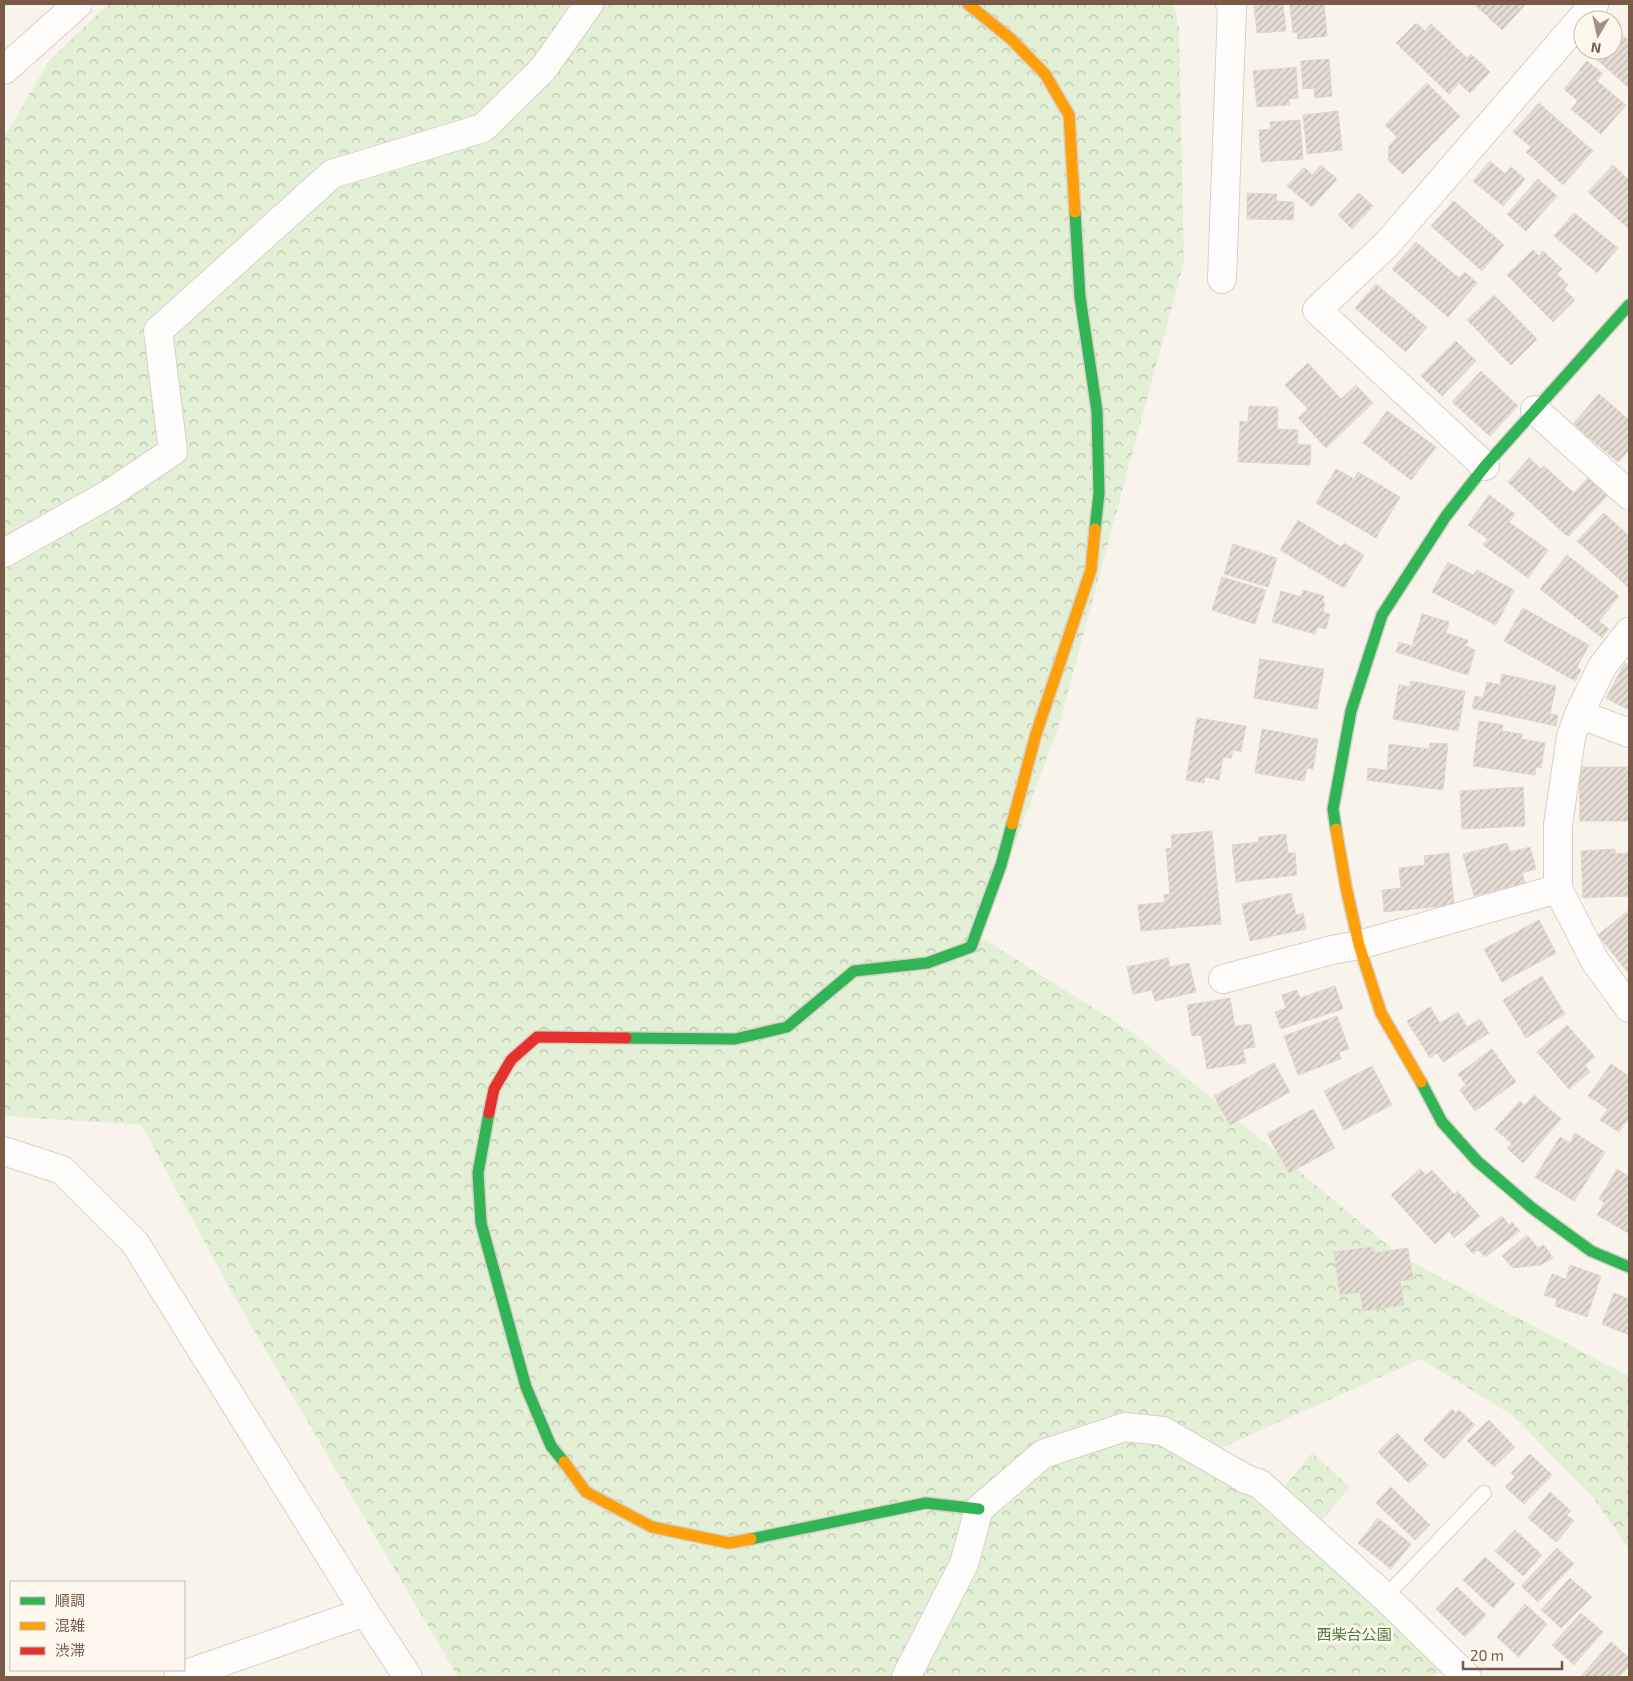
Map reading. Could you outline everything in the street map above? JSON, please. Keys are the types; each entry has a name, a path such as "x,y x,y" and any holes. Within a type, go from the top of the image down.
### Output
{"street":[{"path":"4,70 78,4"},
{"path":"4,553 109,494 173,452 158,331 332,174 483,128 543,69 589,4"},
{"path":"968,4 1011,39 1045,74 1069,115 1080,297 1097,411 1099,493 1091,570 1036,734 1001,864 971,948 928,963 854,971 787,1027 735,1039 537,1037 511,1060 494,1089 478,1173 480,1223 526,1387 551,1446 586,1492 652,1527 729,1543 926,1503 979,1508"},
{"path":"1222,279 1232,7 1230,4"},
{"path":"1485,466 1317,310 1387,244 1588,6"},
{"path":"1629,306 1485,466 1446,516 1382,615 1352,711 1333,810 1358,945 1381,1014 1442,1122 1477,1161 1532,1208 1592,1251 1629,1267"},
{"path":"1535,410 1629,495"},
{"path":"1629,632 1602,667 1579,714 1571,737 1558,825 1558,889 1595,961 1629,1008"},
{"path":"1579,714 1629,733"},
{"path":"1223,979 1332,950 1358,945 1558,889"},
{"path":"4,1152 62,1170 136,1243 365,1612 408,1677"},
{"path":"906,1677 964,1564 979,1508 1043,1454 1125,1427 1163,1431 1246,1479 1260,1484 1385,1597 1467,1677"},
{"path":"178,1677 365,1612"}],"lane":[{"path":"1385,1597 1484,1492"}],"green space":[{"name":"西柴台公園","path":"108,4 1174,4 1179,28 1184,262 1059,725 981,937 1133,1033 1402,1257 1629,1376 1629,1550 1593,1497 1512,1415 1421,1359 1214,1451 1279,1520 1274,1499 1312,1453 1350,1487 1312,1532 1450,1670 1427,1677 458,1677 239,1305 141,1125 4,1116 4,137 49,61"}],"building":[{"path":"1254,4 1283,4 1286,31 1257,33"},
{"path":"1290,4 1324,4 1327,36 1298,39 1297,32 1293,33"},
{"path":"1474,4 1526,4 1502,30"},
{"path":"1416,23 1425,31 1431,24 1467,58 1471,54 1490,72 1470,93 1459,83 1449,94 1396,43"},
{"path":"1623,36 1629,41 1629,88 1597,60 1623,60"},
{"path":"1329,59 1332,96 1315,98 1314,88 1303,89 1301,61"},
{"path":"1587,61 1603,74 1597,81 1626,105 1601,134 1571,109 1578,101 1564,89"},
{"path":"1296,67 1298,98 1289,99 1290,105 1257,107 1253,71"},
{"path":"1427,83 1460,116 1403,174 1388,160 1389,146 1397,137 1385,125"},
{"path":"1539,103 1593,151 1563,185 1526,152 1531,147 1513,132"},
{"path":"1338,111 1342,150 1307,154 1303,115"},
{"path":"1300,120 1303,159 1261,162 1259,130 1271,129 1270,122"},
{"path":"1490,161 1505,174 1511,167 1525,179 1503,206 1473,181"},
{"path":"1321,165 1337,179 1312,207 1287,186 1304,167 1312,175"},
{"path":"1613,165 1629,180 1629,229 1588,192"},
{"path":"1538,179 1557,196 1526,231 1507,214"},
{"path":"1247,193 1277,194 1276,201 1294,202 1293,220 1247,219"},
{"path":"1359,193 1373,206 1352,229 1338,215"},
{"path":"1454,201 1504,245 1482,271 1431,226"},
{"path":"1574,213 1618,248 1597,273 1554,236"},
{"path":"1416,242 1459,278 1465,272 1477,283 1448,317 1392,269"},
{"path":"1533,250 1539,256 1543,251 1562,269 1557,274 1568,285 1564,289 1575,300 1553,322 1507,275"},
{"path":"1376,284 1427,327 1406,352 1355,308"},
{"path":"1494,295 1537,339 1511,365 1467,320"},
{"path":"1456,341 1476,361 1442,396 1421,376"},
{"path":"1308,363 1341,399 1356,385 1373,403 1326,448 1298,418 1308,409 1285,385"},
{"path":"1481,371 1518,406 1490,436 1452,402"},
{"path":"1599,394 1629,418 1629,450 1618,462 1573,424"},
{"path":"1249,406 1278,407 1277,429 1298,430 1297,444 1311,445 1310,465 1238,462 1240,421 1248,422"},
{"path":"1387,411 1436,447 1411,480 1363,443"},
{"path":"1529,458 1541,469 1544,466 1574,493 1588,478 1607,496 1568,537 1508,482"},
{"path":"1336,469 1354,479 1358,472 1400,497 1376,538 1316,503"},
{"path":"1489,495 1515,514 1509,522 1548,550 1528,578 1483,545 1488,539 1468,525"},
{"path":"1604,513 1629,536 1629,588 1577,541"},
{"path":"1298,520 1341,547 1344,543 1364,555 1344,588 1280,550"},
{"path":"1233,544 1277,558 1268,587 1224,574"},
{"path":"1567,555 1619,596 1599,621 1609,629 1602,638 1540,589"},
{"path":"1448,562 1473,575 1477,570 1514,590 1496,625 1432,592"},
{"path":"1222,577 1266,590 1255,624 1212,610"},
{"path":"1303,590 1324,596 1322,602 1325,603 1323,612 1330,614 1326,629 1317,627 1315,634 1272,622 1281,591 1301,597"},
{"path":"1523,608 1589,645 1577,667 1581,670 1575,681 1504,641"},
{"path":"1422,614 1449,622 1446,633 1468,640 1466,646 1475,650 1468,675 1396,652 1399,642 1412,646"},
{"path":"1260,659 1324,669 1317,709 1254,698"},
{"path":"1625,663 1629,666 1629,710 1606,698"},
{"path":"1502,674 1556,686 1550,714 1558,715 1556,726 1472,708 1475,696 1483,698 1487,682 1500,685"},
{"path":"1411,681 1465,691 1458,731 1393,719 1399,685 1410,687"},
{"path":"1197,718 1246,726 1241,752 1233,750 1231,758 1223,757 1219,780 1205,777 1204,783 1186,780"},
{"path":"1479,721 1503,725 1502,731 1522,734 1521,739 1545,743 1541,768 1536,767 1535,775 1473,766"},
{"path":"1262,729 1318,739 1313,769 1307,768 1304,781 1255,773"},
{"path":"1430,743 1448,744 1443,790 1367,780 1368,768 1387,770 1389,744 1429,749"},
{"path":"1579,767 1629,767 1629,821 1580,821"},
{"path":"1523,787 1525,826 1462,829 1460,791"},
{"path":"1212,831 1221,924 1141,931 1138,905 1165,902 1164,895 1170,894 1166,849 1172,848 1171,835"},
{"path":"1286,834 1288,853 1295,853 1297,875 1236,882 1232,845 1259,842 1258,837"},
{"path":"1507,843 1510,852 1530,847 1536,869 1522,873 1525,883 1474,896 1463,854"},
{"path":"1615,849 1615,854 1629,853 1629,896 1583,898 1581,851"},
{"path":"1449,853 1454,905 1384,912 1382,890 1401,888 1399,868 1425,865 1424,856"},
{"path":"1291,893 1296,915 1303,913 1306,929 1250,941 1242,904"},
{"path":"1629,910 1629,974 1598,935"},
{"path":"1539,920 1556,953 1502,982 1484,949"},
{"path":"1168,958 1170,967 1189,963 1196,992 1155,1001 1152,990 1133,994 1127,967"},
{"path":"1542,976 1565,1014 1526,1038 1503,1000"},
{"path":"1335,986 1343,1009 1281,1029 1275,1012 1286,1008 1282,995 1297,990 1300,998"},
{"path":"1230,998 1235,1026 1251,1024 1255,1047 1243,1049 1246,1063 1207,1069 1201,1035 1192,1036 1187,1005"},
{"path":"1430,1007 1440,1023 1458,1012 1467,1027 1480,1019 1489,1033 1443,1062 1437,1053 1430,1058 1407,1021"},
{"path":"1337,1016 1349,1049 1339,1052 1341,1059 1298,1075 1284,1036"},
{"path":"1567,1025 1595,1057 1585,1065 1590,1072 1569,1089 1537,1052"},
{"path":"1492,1049 1516,1082 1475,1111 1460,1090 1466,1085 1458,1074"},
{"path":"1274,1063 1290,1092 1230,1125 1214,1096"},
{"path":"1611,1064 1629,1076 1629,1117 1619,1132 1600,1120 1608,1109 1588,1096"},
{"path":"1372,1066 1392,1105 1344,1130 1324,1091"},
{"path":"1534,1095 1561,1119 1523,1163 1507,1148 1512,1144 1495,1129 1520,1101 1524,1106"},
{"path":"1313,1109 1335,1148 1289,1173 1267,1134"},
{"path":"1575,1133 1605,1152 1574,1201 1535,1177 1560,1137 1570,1143"},
{"path":"1420,1169 1426,1175 1432,1170 1454,1194 1457,1191 1480,1216 1454,1238 1449,1231 1435,1244 1391,1195"},
{"path":"1617,1169 1629,1177 1628,1233 1597,1215 1605,1203 1599,1199"},
{"path":"1502,1216 1509,1225 1512,1222 1520,1231 1485,1257 1478,1250 1473,1254 1465,1244"},
{"path":"1527,1235 1538,1248 1544,1245 1553,1258 1540,1265 1513,1268 1502,1256"},
{"path":"1373,1247 1374,1253 1408,1248 1413,1279 1400,1281 1404,1305 1363,1311 1360,1292 1340,1295 1334,1252"},
{"path":"1570,1265 1601,1276 1587,1317 1555,1306 1557,1299 1544,1295 1552,1274 1566,1279"},
{"path":"1614,1293 1629,1299 1629,1335 1602,1324"},
{"path":"1452,1409 1456,1413 1459,1410 1475,1425 1444,1459 1423,1440"},
{"path":"1489,1420 1515,1447 1494,1467 1467,1441"},
{"path":"1397,1433 1428,1465 1409,1483 1378,1452"},
{"path":"1530,1454 1552,1475 1524,1504 1505,1487 1515,1477 1511,1473"},
{"path":"1391,1487 1430,1525 1415,1540 1376,1503"},
{"path":"1550,1492 1571,1511 1567,1515 1574,1521 1556,1542 1528,1518"},
{"path":"1378,1518 1411,1544 1391,1569 1358,1543"},
{"path":"1515,1530 1542,1555 1523,1576 1495,1551"},
{"path":"1557,1548 1574,1564 1538,1602 1521,1586"},
{"path":"1485,1557 1515,1584 1493,1608 1463,1580"},
{"path":"1570,1578 1592,1597 1561,1628 1541,1610"},
{"path":"1457,1587 1486,1615 1465,1637 1436,1609"},
{"path":"1525,1604 1547,1624 1519,1657 1497,1637"},
{"path":"1581,1613 1603,1632 1574,1665 1552,1645"},
{"path":"1611,1642 1629,1658 1629,1666 1619,1677 1585,1677 1582,1675"}],"traffic: fast":[{"path":"1075,212 1080,297 1097,411 1099,493 1095,529"},
{"path":"1336,829 1333,809 1351,711 1382,615 1446,516 1485,466 1629,305"},
{"path":"626,1038 735,1039 787,1027 854,971 927,963 971,947 1001,865 1012,824"},
{"path":"1421,1082 1442,1122 1477,1161 1532,1208 1591,1251 1629,1267"},
{"path":"489,1113 478,1173 481,1223 526,1387 551,1446 564,1462"},
{"path":"751,1539 926,1503 979,1509"}],"traffic: slow":[{"path":"968,4 1011,39 1045,74 1069,115 1075,212"},
{"path":"1012,824 1036,734 1091,570 1095,529"},
{"path":"1336,829 1359,945 1381,1013 1421,1082"},
{"path":"564,1462 586,1492 652,1527 729,1543 751,1539"}],"traffic: jam":[{"path":"489,1113 494,1089 511,1060 537,1037 626,1038"}]}
